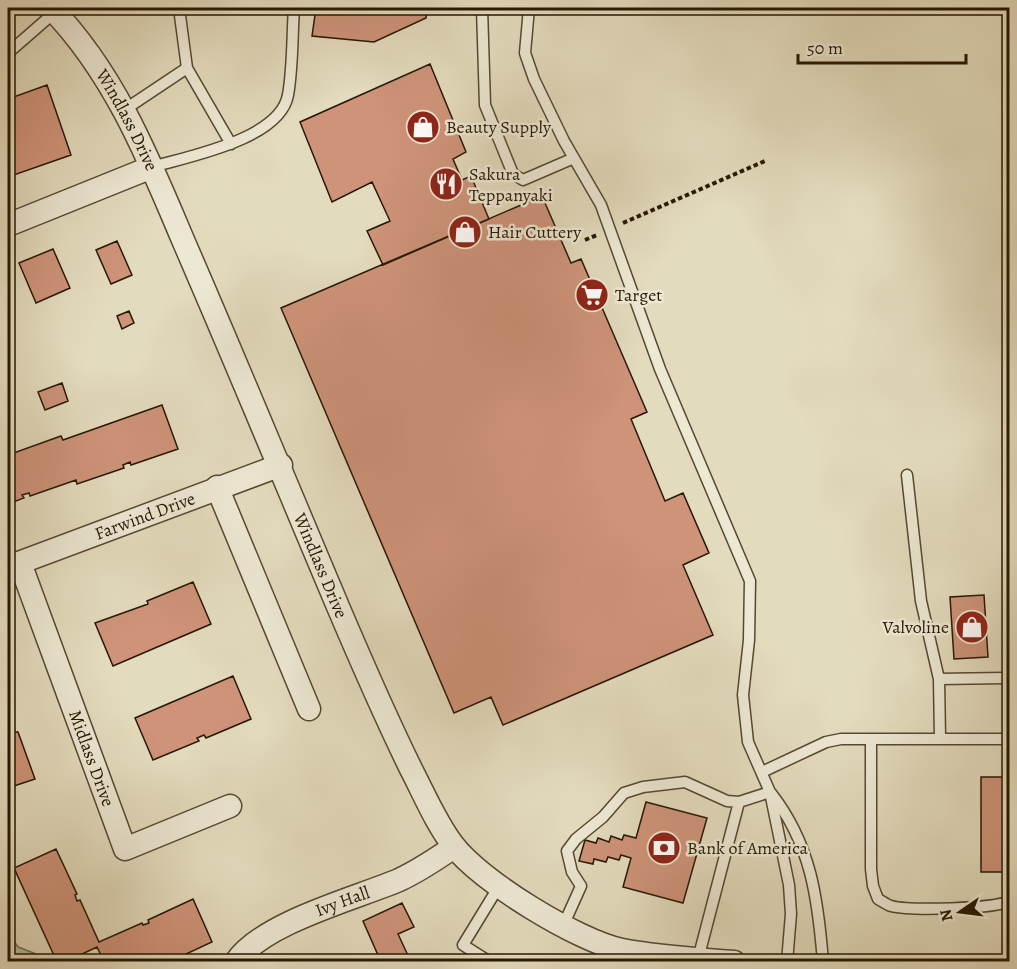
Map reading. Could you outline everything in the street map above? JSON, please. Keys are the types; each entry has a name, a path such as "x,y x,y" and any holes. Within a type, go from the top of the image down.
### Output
{"street":[{"name":"Windlass Drive","path":"53,10 92,57 124,110 152,167 281,465 377,699 426,798 454,847 499,885 563,926 620,950 650,957 734,962"},
{"path":"8,225 152,167"},
{"name":"Farwind Drive","path":"14,565 217,487 281,465"},
{"path":"217,487 309,709"},
{"name":"Midlass Drive","path":"14,565 126,849 230,806"},
{"name":"Ivy Hall","path":"236,962 243,951 267,934 398,880 423,868 454,847"}],"lane":[{"path":"179,8 187,68 231,144"},
{"path":"152,167 231,144 268,127 288,97 294,8"},
{"path":"482,8 485,105 513,174 523,180 574,158"},
{"path":"528,8 525,53 534,79 574,158 602,205 660,369 750,580 749,640 742,695 748,742 770,792 789,885 791,914 787,962"},
{"path":"8,53 53,10"},
{"path":"124,110 187,68"},
{"path":"907,475 921,601 939,679 940,738"},
{"path":"939,679 1005,678"},
{"path":"762,772 826,742 871,739 1008,738"},
{"path":"871,739 871,869 873,886 878,899 892,906 975,908 998,906 1010,901"},
{"path":"563,926 581,886 572,872 567,851 576,840 603,817 624,793 657,784 685,782 727,801 739,802 770,792"},
{"path":"770,792 788,814 811,869 818,900 823,962"},
{"path":"684,960 739,802"},
{"path":"490,962 463,945 499,885"}],"path":[{"path":"585,240 765,160"}],"green space":[{"path":"8,932 18,947 54,961 8,961"}],"building":[{"path":"316,8 427,8 426,18 374,42 312,36"},
{"path":"430,64 466,152 453,159 462,180 471,176 489,219 383,265 367,231 390,221 372,182 332,202 300,122"},
{"path":"47,85 71,155 8,177 8,99"},
{"path":"542,196 571,263 581,259 647,412 631,419 665,501 683,493 709,553 683,565 713,635 503,725 491,697 454,713 281,308"},
{"path":"117,241 132,275 111,284 96,250"},
{"path":"53,249 70,288 36,303 19,263"},
{"path":"129,311 134,323 122,329 117,316"},
{"path":"62,383 68,401 45,410 38,392"},
{"path":"162,405 178,449 131,465 130,462 123,465 124,468 77,484 76,480 30,496 29,493 22,495 24,498 8,504 8,455 61,436 63,440"},
{"path":"193,582 211,624 113,666 95,623 148,604 147,601"},
{"path":"984,595 988,657 954,659 950,597"},
{"path":"233,676 251,719 206,738 204,735 197,738 199,741 153,760 135,718"},
{"path":"8,703 15,732 18,732 35,779 8,788"},
{"path":"981,777 1010,777 1010,872 981,872"},
{"path":"646,802 707,818 683,903 623,887 631,858 621,855 619,860 608,857 606,862 594,859 593,864 579,861 585,840 596,843 598,838 609,842 611,836 622,840 624,835 636,838"},
{"path":"56,849 77,894 75,895 77,901 80,900 99,942 142,923 143,925 149,923 148,920 193,899 212,942 169,962 104,962 97,947 65,962 57,962 14,868"},
{"path":"402,903 414,927 398,934 411,962 381,962 363,921"}],"place":[{"name":"Beauty Supply","path":"423,127"},
{"name":"Sakura Teppanyaki","path":"446,184"},
{"name":"Hair Cuttery","path":"465,232"},
{"name":"Target","path":"592,295"},
{"name":"Valvoline","path":"972,627"},
{"name":"Bank of America","path":"664,848"}]}
